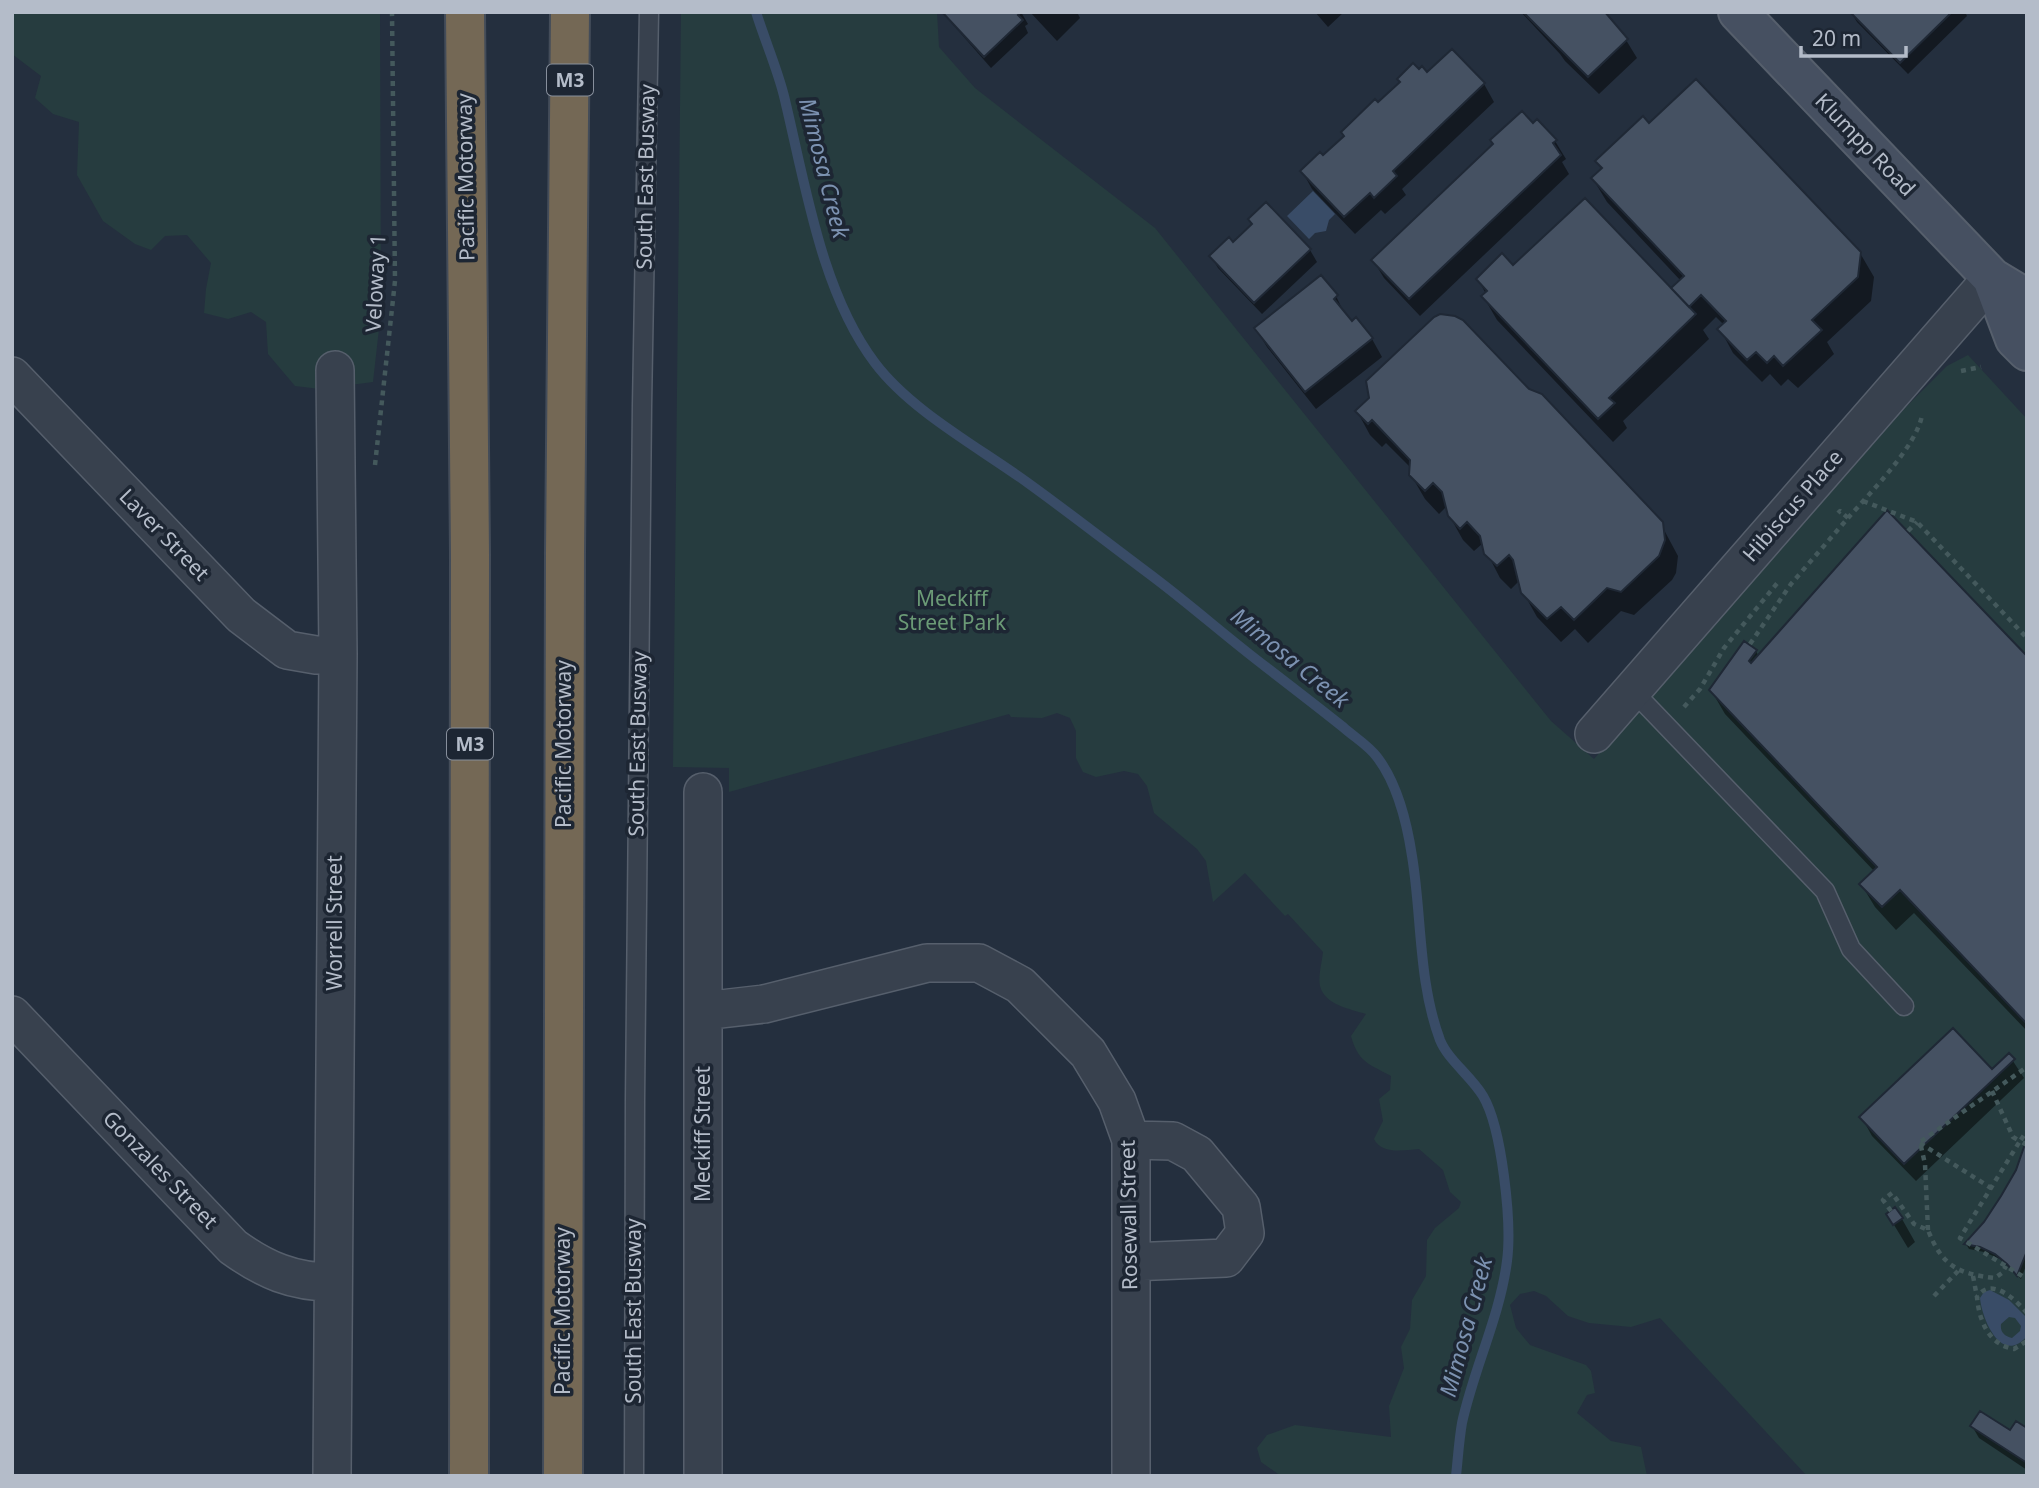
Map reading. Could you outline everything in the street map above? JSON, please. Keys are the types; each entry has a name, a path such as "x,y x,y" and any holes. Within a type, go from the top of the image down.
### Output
{"highway":[{"name":"Pacific Motorway","path":"465,12 470,555 469,1476"},
{"name":"Pacific Motorway","path":"563,1476 565,553 570,12"}],"main road":[{"name":"Klumpp Road","path":"1738,12 1992,278 2027,299"},
{"name":"Klumpp Road","path":"1992,278 2015,339 2027,351"}],"street":[{"name":"Hibiscus Place","path":"1594,734 1992,278"},
{"name":"Worrell Street","path":"332,1476 338,654 335,370"},
{"name":"Laver Street","path":"12,376 241,615 287,650 316,655 338,654"},
{"name":"Meckiff Street","path":"703,792 704,1476"},
{"name":"Rosewall Street","path":"703,1011 764,1004 927,963 979,964 1020,985 1088,1053 1117,1101 1131,1140 1131,1476"},
{"name":"Gonzales Street","path":"12,1014 233,1247 277,1274 314,1282 332,1282"},
{"path":"1131,1140 1173,1141 1197,1153 1241,1207 1245,1233 1226,1258 1131,1262"}],"lane":[{"name":"South East Busway","path":"634,1476 642,406 649,12"},
{"path":"1632,690 1825,891 1851,949 1905,1006"}],"path":[{"name":"Veloway 1","path":"374,477 395,281 393,12"},
{"path":"1958,372 1981,368"},
{"path":"1750,644 1791,584 1894,465 1921,425 1923,409"},
{"path":"1863,501 1917,522 2027,638"},
{"path":"1832,520 1840,511 1848,519"},
{"path":"1908,531 1917,522"},
{"path":"1665,725 1700,689 1724,648 1783,576"},
{"path":"1920,1142 2027,1067"},
{"path":"1993,1091 2013,1137 2027,1145"},
{"path":"2027,1131 1961,1238 2027,1279"},
{"path":"1920,1142 1991,1188"},
{"path":"1920,1142 1925,1164 1928,1230 1938,1251 1958,1270 1973,1276 1995,1278 2006,1266"},
{"path":"1891,1211 1882,1200 1892,1194 1914,1224 1928,1230"},
{"path":"1934,1296 1958,1270"},
{"path":"1973,1276 1982,1321 1994,1341 2003,1347 2014,1349 2027,1341"},
{"path":"1977,1297 1982,1290 1990,1287 2011,1298 2027,1313"}],"green space":[{"path":"12,12 380,12 381,311 373,382 320,389 295,386 268,354 266,322 251,312 228,319 204,313 211,263 187,235 165,236 151,250 135,244 103,221 77,175 79,122 53,114 35,98 41,76 12,54"},
{"name":"Meckiff Street Park","path":"681,12 937,12 939,47 975,88 1155,228 1551,721 1594,759 1906,407 1947,366 1968,355 2027,419 2027,1476 1807,1476 1660,1318 1631,1327 1589,1323 1568,1316 1546,1296 1534,1291 1520,1294 1510,1305 1516,1328 1530,1345 1586,1365 1591,1371 1595,1393 1587,1395 1577,1413 1611,1441 1641,1447 1647,1476 1281,1476 1261,1462 1257,1448 1267,1435 1295,1425 1391,1437 1389,1406 1404,1368 1401,1347 1410,1329 1412,1300 1426,1276 1427,1240 1435,1228 1459,1208 1461,1202 1450,1192 1443,1170 1419,1149 1388,1149 1374,1139 1383,1121 1379,1099 1390,1090 1391,1076 1365,1061 1354,1045 1351,1036 1366,1014 1333,1002 1323,992 1319,978 1323,952 1245,873 1213,902 1206,861 1197,849 1154,813 1147,786 1138,774 1124,771 1096,777 1083,772 1076,758 1076,731 1070,718 1057,713 1042,718 1011,717 1009,714 729,792 729,768 673,767"}],"water":[{"path":"1313,191 1335,214 1329,220 1326,231 1315,233 1309,239 1287,216"},
{"path":"1990,1290 2009,1300 2025,1316 2027,1336 2018,1344 2009,1346 2002,1343 1989,1328 1980,1298 1984,1292","holes":["2009,1317 2015,1318 2021,1326 2020,1331 2012,1338 2003,1333 2001,1324"]}],"building":[{"path":"942,12 1021,12 1018,15 1023,20 984,57"},
{"path":"1523,12 1605,12 1628,39 1588,77"},
{"path":"1850,12 1952,12 1900,63"},
{"path":"1452,49 1485,83 1393,171 1397,176 1374,198 1370,193 1344,217 1300,171 1320,152 1323,155 1344,136 1341,132 1375,99 1378,102 1400,82 1397,79 1413,63 1419,69 1422,66 1427,72"},
{"path":"1696,79 1861,252 1858,277 1812,320 1822,330 1783,366 1774,356 1767,363 1756,352 1747,360 1717,329 1726,321 1701,295 1689,307 1671,288 1684,276 1591,178 1602,168 1595,161 1643,116 1649,123"},
{"path":"1522,111 1533,123 1537,119 1557,140 1553,143 1561,155 1409,299 1371,260 1493,144 1490,140"},
{"path":"1585,198 1696,314 1609,398 1615,403 1598,419 1481,296 1487,291 1476,279 1502,253 1513,265"},
{"path":"1266,202 1311,249 1254,303 1209,256 1229,237 1233,242 1252,224 1248,219"},
{"path":"1321,275 1338,295 1334,299 1352,321 1356,317 1373,338 1305,392 1254,328"},
{"path":"1440,314 1463,320 1529,389 1542,394 1663,522 1665,540 1659,556 1621,592 1607,588 1574,620 1561,607 1547,619 1521,593 1513,560 1509,555 1497,566 1484,554 1480,536 1467,522 1460,529 1448,516 1442,492 1433,483 1425,491 1409,475 1410,460 1372,420 1368,424 1355,411 1369,398 1366,381"},
{"path":"1887,510 2027,656 2027,1024 1900,890 1882,907 1859,884 1877,867 1709,690 1744,641 1757,650 1749,661 1751,663"},
{"path":"1953,1028 1992,1069 2009,1053 2015,1059 1904,1164 1859,1117"},
{"path":"2026,1141 2027,1251 2017,1276 1995,1254 1964,1244 1984,1222 2001,1196 2016,1170"},
{"path":"1895,1207 1903,1218 1893,1225 1886,1214"},
{"path":"1980,1411 2010,1430 2016,1421 2027,1428 2027,1463 1970,1426"}],"waterway":[{"name":"Mimosa Creek","path":"756,12 781,86 828,270 856,335 875,363 890,381 927,413 1028,483 1156,579 1361,741 1377,757 1390,779 1410,843 1424,972 1433,1018 1444,1047 1478,1089 1490,1111 1500,1152 1507,1201 1508,1244 1504,1281 1462,1423 1456,1476"}]}
